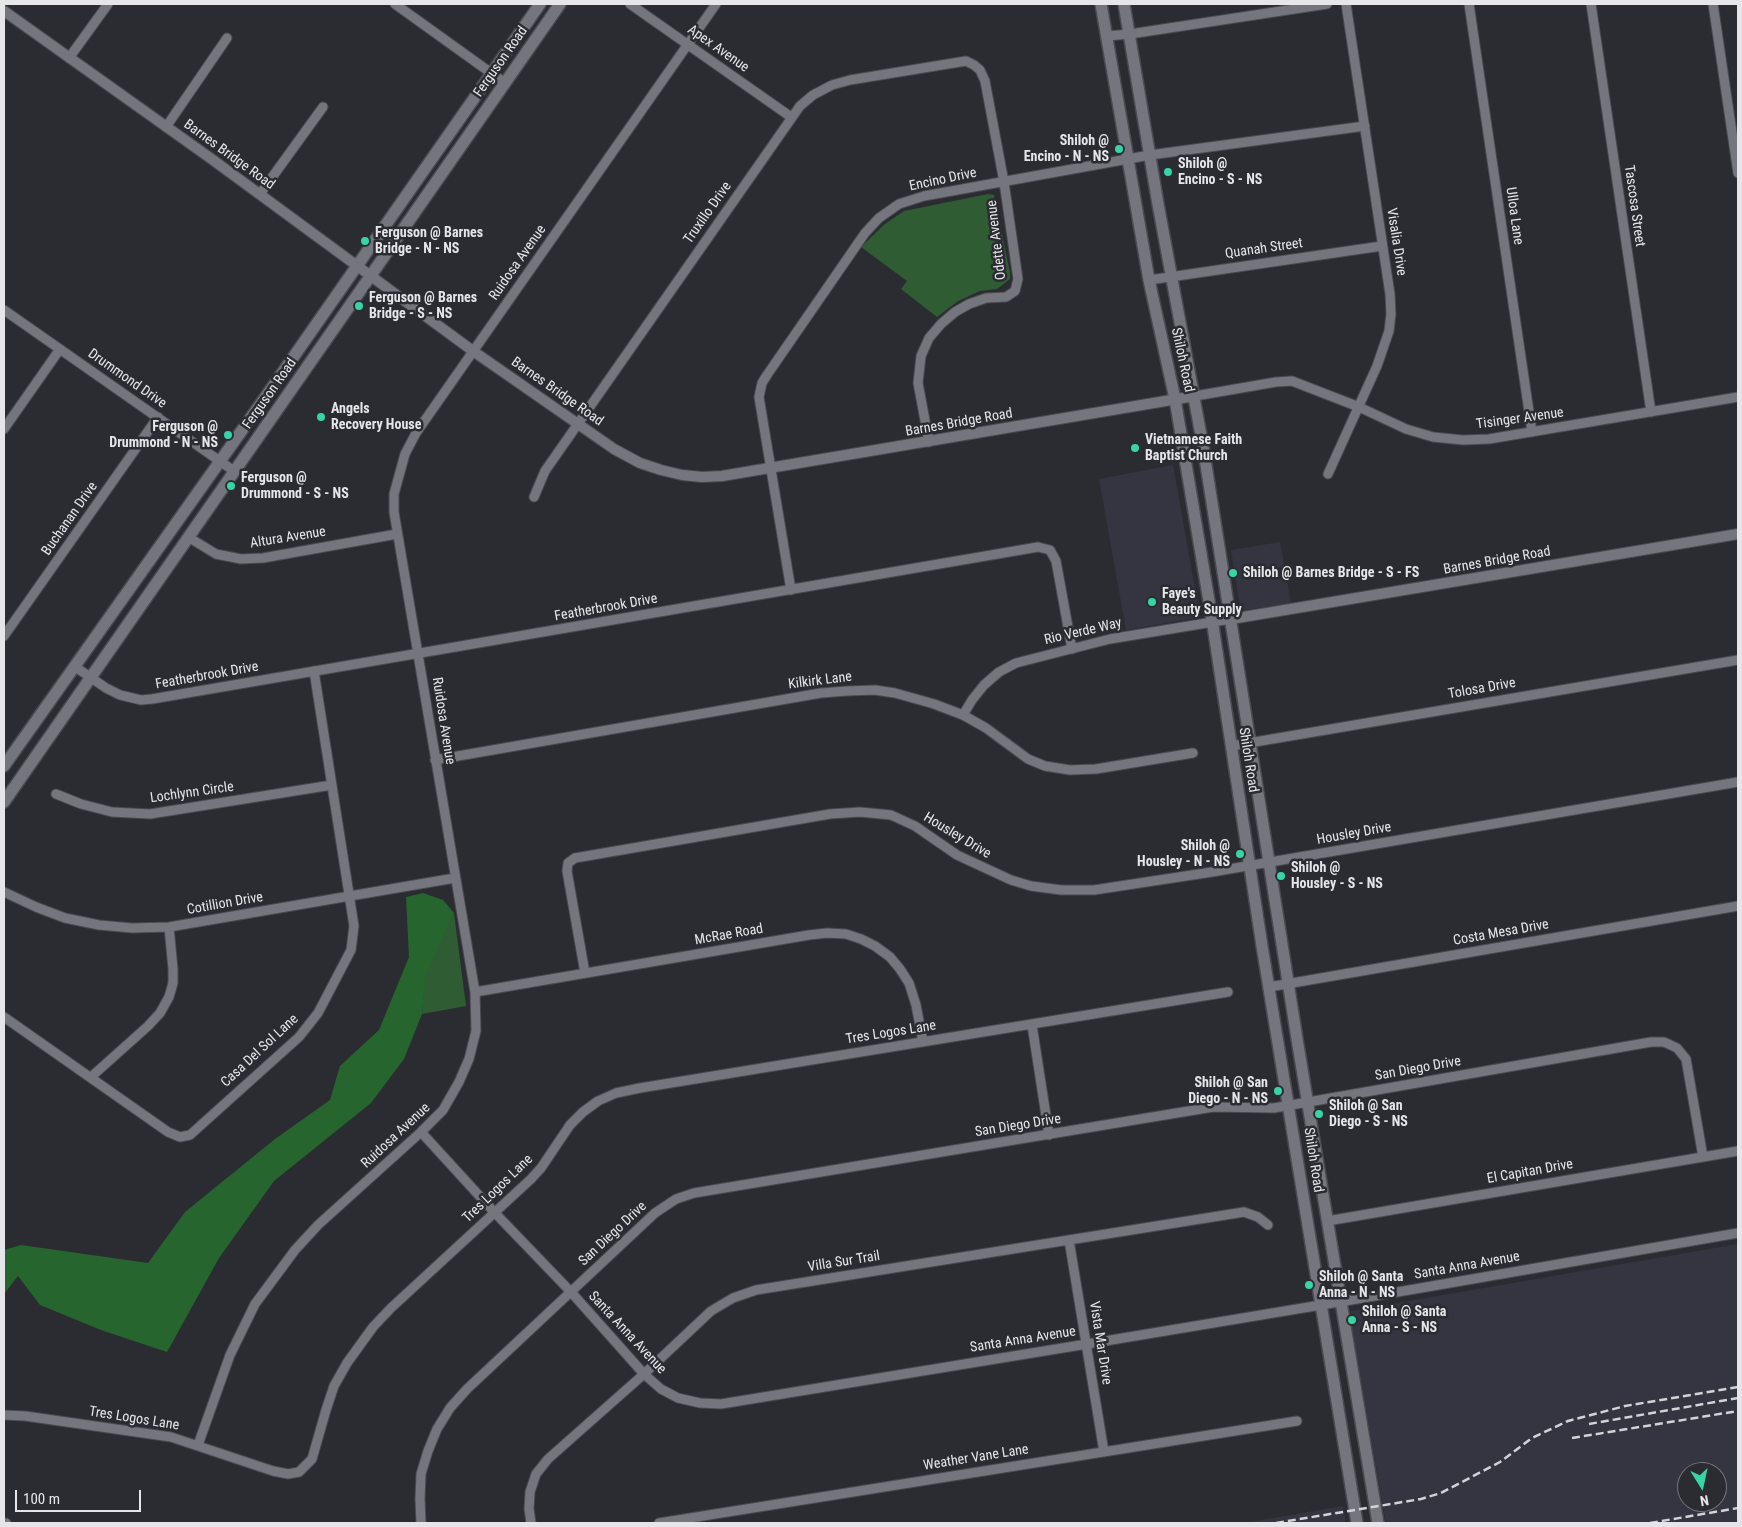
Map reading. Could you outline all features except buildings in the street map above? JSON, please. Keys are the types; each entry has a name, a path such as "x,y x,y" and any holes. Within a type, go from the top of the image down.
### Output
{"main road":[{"name":"Ferguson Road","path":"4,766 540,4"},
{"name":"Ferguson Road","path":"4,802 560,4"},
{"name":"Shiloh Road","path":"1101,4 1149,280 1175,399 1212,622 1249,866 1357,1523"},
{"name":"Shiloh Road","path":"1124,4 1195,396 1288,983 1378,1523"}],"street":[{"path":"70,58 108,4"},
{"path":"395,4 505,82"},
{"name":"Apex Avenue","path":"630,4 791,117"},
{"name":"Ruidosa Avenue","path":"198,1445 230,1356 255,1304 294,1250 318,1225 443,1110 459,1082 469,1059 476,1031 475,992 394,512 394,494 404,454 416,433 716,4"},
{"path":"1107,36 1327,4"},
{"name":"Visalia Drive","path":"1328,474 1380,357 1389,331 1391,314 1390,294 1346,4"},
{"name":"Ulloa Lane","path":"1469,4 1532,432"},
{"name":"Tascosa Street","path":"1592,4 1651,412"},
{"path":"1713,4 1738,173"},
{"name":"Barnes Bridge Road","path":"4,11 260,194 473,351 614,449 640,463 675,473 715,477 1195,396"},
{"path":"166,127 227,38"},
{"name":"Truxillo Drive","path":"534,497 545,471 800,106 813,95 832,85 850,80 966,61 980,70"},
{"name":"Odette Avenue","path":"928,442 918,383 921,356 929,338 941,324 968,304 986,298 1006,297 1015,291 1018,279 1004,182 985,82 980,70"},
{"path":"260,194 323,107"},
{"name":"Encino Drive","path":"790,590 759,408 762,383 865,233 879,218 899,204 924,196 1150,155 1365,126"},
{"name":"Quanah Street","path":"1149,280 1382,246"},
{"name":"Drummond Drive","path":"4,310 234,471"},
{"path":"4,429 60,349"},
{"name":"Tisinger Avenue","path":"1195,396 1292,381 1359,407 1406,429 1433,437 1463,440 1489,439 1738,397"},
{"name":"Buchanan Drive","path":"4,636 158,417"},
{"name":"Altura Avenue","path":"188,538 216,554 241,559 263,558 397,534"},
{"name":"Barnes Bridge Road","path":"1231,620 1738,534"},
{"name":"Featherbrook Drive","path":"74,666 120,695 140,700 1038,547 1050,550 1056,560 1072,649"},
{"name":"Rio Verde Way","path":"963,715 984,685 999,672 1016,663 1110,639 1231,620"},
{"name":"Tolosa Drive","path":"1231,746 1738,660"},
{"name":"Casa Del Sol Lane","path":"4,1017 172,1135 180,1136 190,1135 299,1037 318,1014 351,950 354,926 314,671"},
{"name":"Kilkirk Lane","path":"435,760 821,693 875,690 914,698 963,715 986,728 1028,759 1046,766 1070,770 1096,769 1193,753"},
{"name":"Housley Drive","path":"585,973 567,871 568,863 574,858 830,814 860,812 891,815 915,826 958,855 992,872 1032,886 1061,890 1094,890 1249,866 1738,782"},
{"name":"Lochlynn Circle","path":"56,794 82,804 112,812 150,814 332,786"},
{"name":"Cotillion Drive","path":"4,892 64,918 99,925 132,928 170,927 455,878"},
{"name":"Costa Mesa Drive","path":"1269,987 1738,906"},
{"path":"91,1077 148,1026 160,1013 169,997 173,983 170,927"},
{"name":"McRae Road","path":"475,992 809,935 827,933 846,934 875,946 890,957 900,969 909,983 916,1005 923,1042"},
{"name":"Tres Logos Lane","path":"4,1415 25,1416 171,1437 273,1472 288,1474 299,1472 312,1459 334,1386 347,1363 373,1327 390,1308 495,1213 541,1168 570,1125 598,1101 640,1088 1228,992"},
{"path":"1032,1024 1049,1135"},
{"name":"San Diego Drive","path":"421,1523 421,1474 437,1429 450,1408 467,1389 655,1213 676,1200 694,1193 1213,1108 1265,1108 1289,1105 1651,1042 1664,1042 1677,1048 1686,1059 1704,1156"},
{"name":"Santa Anna Avenue","path":"421,1132 571,1292 644,1374 662,1389 678,1398 700,1403 721,1404 1341,1302 1738,1233"},
{"name":"El Capitan Drive","path":"1327,1221 1738,1151"},
{"name":"Villa Sur Trail","path":"532,1523 529,1509 530,1492 536,1474 548,1459 644,1374 711,1311 733,1298 756,1290 1244,1212 1258,1217 1268,1225"},
{"name":"Vista Mar Drive","path":"1069,1240 1104,1452"},
{"name":"Weather Vane Lane","path":"659,1523 1297,1420"}],"shaded area":[{"path":"1173,465 1200,617 1126,630 1099,479"},
{"path":"1280,542 1291,603 1246,610 1240,607 1231,550"},
{"path":"1738,1244 1738,1523 1386,1523 1350,1316 1351,1311"},
{"path":"1343,1506 1346,1523 1244,1523"}],"green space":[{"path":"988,194 994,195 1010,279 997,289 980,291 958,301 937,317 901,289 907,281 861,247 885,224 904,211"},
{"path":"423,893 443,900 454,913 426,975 422,1014 404,1059 371,1103 274,1181 219,1258 167,1352 101,1330 40,1305 18,1276 4,1294 4,1250 21,1245 148,1263 185,1212 275,1139 330,1100 340,1066 379,1030 409,957 406,897"},
{"path":"454,913 466,1006 422,1014 425,975"}],"railway":[{"path":"1276,1523 1421,1499 1441,1493 1500,1462 1532,1438 1568,1421 1625,1406 1738,1387"},
{"path":"1589,1424 1738,1398"},
{"path":"1572,1438 1738,1411"},
{"path":"1650,1523 1738,1508"}],"place":[{"name":"Shiloh @ Encino - N - NS","path":"1119,149"},
{"name":"Shiloh @ Encino - S - NS","path":"1168,172"},
{"name":"Ferguson @ Barnes Bridge - N - NS","path":"365,241"},
{"name":"Ferguson @ Barnes Bridge - S - NS","path":"359,306"},
{"name":"Angels Recovery House","path":"321,417"},
{"name":"Ferguson @ Drummond - N - NS","path":"228,435"},
{"name":"Vietnamese Faith Baptist Church","path":"1135,448"},
{"name":"Ferguson @ Drummond - S - NS","path":"231,486"},
{"name":"Shiloh @ Barnes Bridge - S - FS","path":"1233,573"},
{"name":"Faye's Beauty Supply","path":"1152,602"},
{"name":"Shiloh @ Housley - N - NS","path":"1240,854"},
{"name":"Shiloh @ Housley - S - NS","path":"1281,876"},
{"name":"Shiloh @ San Diego - N - NS","path":"1278,1091"},
{"name":"Shiloh @ San Diego - S - NS","path":"1319,1114"},
{"name":"Shiloh @ Santa Anna - N - NS","path":"1309,1285"},
{"name":"Shiloh @ Santa Anna - S - NS","path":"1352,1320"}]}
